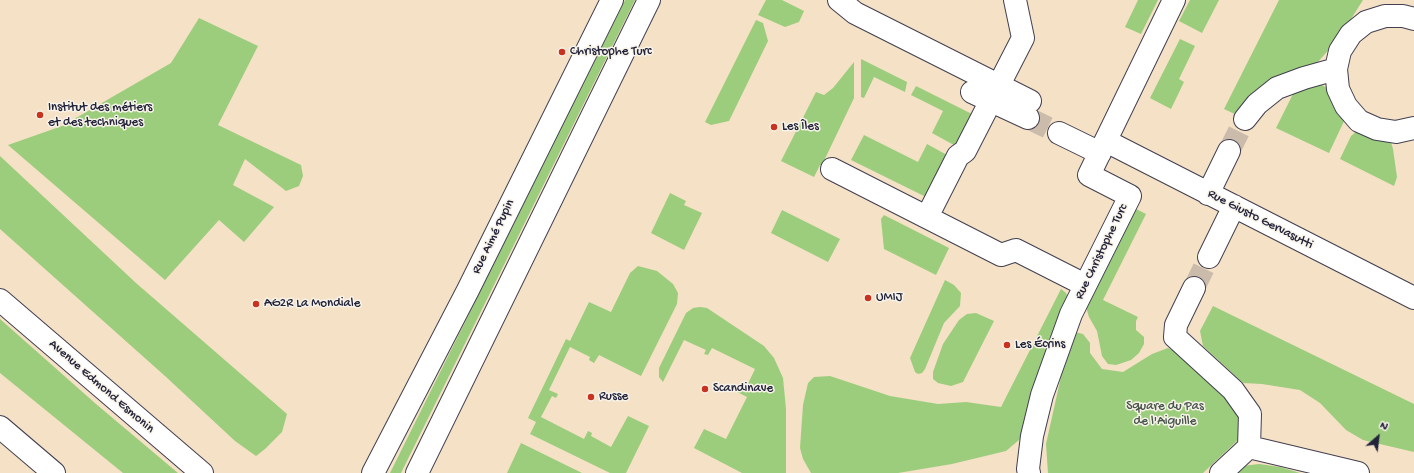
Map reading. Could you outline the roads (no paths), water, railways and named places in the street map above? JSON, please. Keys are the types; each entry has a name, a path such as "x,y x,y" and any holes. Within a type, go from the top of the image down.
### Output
{"street":[{"name":"Rue Aimé Pupin","path":"374,473 472,282 612,0"},
{"path":"416,473 649,0"},
{"path":"838,0 855,13 987,93 1029,110"},
{"path":"927,217 958,156 965,151 987,93 1023,38 1015,0"},
{"name":"Rue Christophe Turc","path":"1028,471 1032,436 1042,395 1071,314 1130,196 1089,175 1174,0"},
{"path":"1414,19 1387,8 1351,34 1340,51 1336,69 1338,88 1346,106 1359,121 1377,129 1396,132 1414,128"},
{"path":"1245,119 1257,104 1278,88 1304,78 1336,69"},
{"name":"Rue Giusto Gervasutti","path":"1059,133 1103,147 1234,206 1414,298"},
{"path":"1208,194 1229,151"},
{"path":"832,169 1001,255 1016,250 1085,285"},
{"path":"1209,257 1234,206"},
{"path":"1194,288 1176,325 1175,337 1233,390 1250,414 1249,447 1220,473"},
{"name":"Avenue Edmond Esmonin","path":"0,300 202,473"},
{"path":"0,427 54,473"},
{"path":"1249,447 1358,473"}],"tunnel":[{"path":"1028,118 1059,133"},
{"path":"1229,151 1245,119"},
{"path":"1194,288 1209,257"}],"place":[{"name":"Christophe Turc","path":"562,52"},
{"name":"Institut des métiers et des techniques","path":"40,115"},
{"name":"Les Îles","path":"774,127"},
{"name":"UMIJ","path":"868,298"},
{"name":"AG2R La Mondiale","path":"256,304"},
{"name":"Les Écrins","path":"1007,345"},
{"name":"Scandinave","path":"705,389"},
{"name":"Russe","path":"591,397"}],"park label":[{"name":"Square du Pas de l'Aiguille","path":"1165,414"}]}
